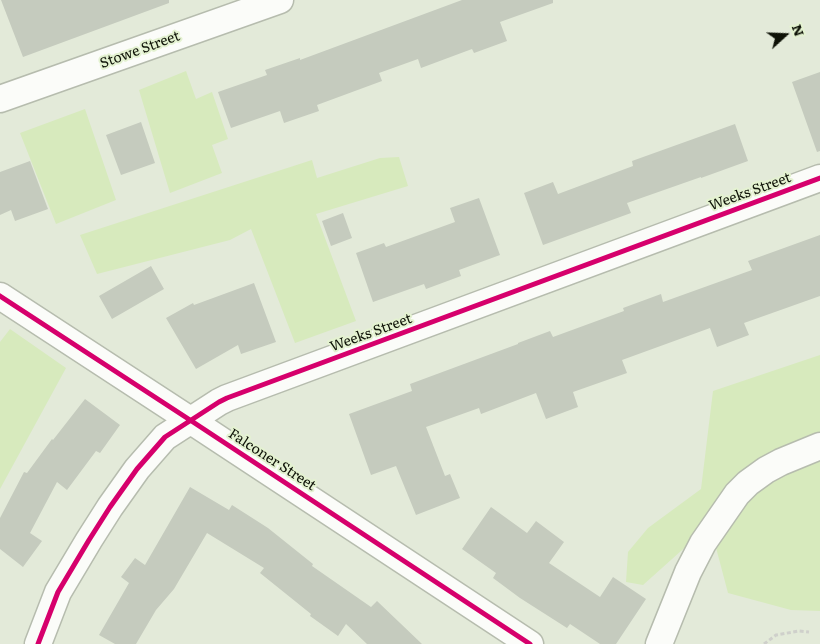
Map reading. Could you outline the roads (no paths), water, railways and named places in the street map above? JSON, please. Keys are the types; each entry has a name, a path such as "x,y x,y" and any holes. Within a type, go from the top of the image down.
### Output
{"street":[{"name":"Stowe Street","path":"0,99 280,0"},
{"name":"Weeks Street","path":"38,644 58,592 110,507 165,437 190,420 227,398 820,178"},
{"name":"Falconer Street","path":"0,296 530,644"},
{"path":"659,644 688,572 703,543 737,494 766,470 820,446"}]}
